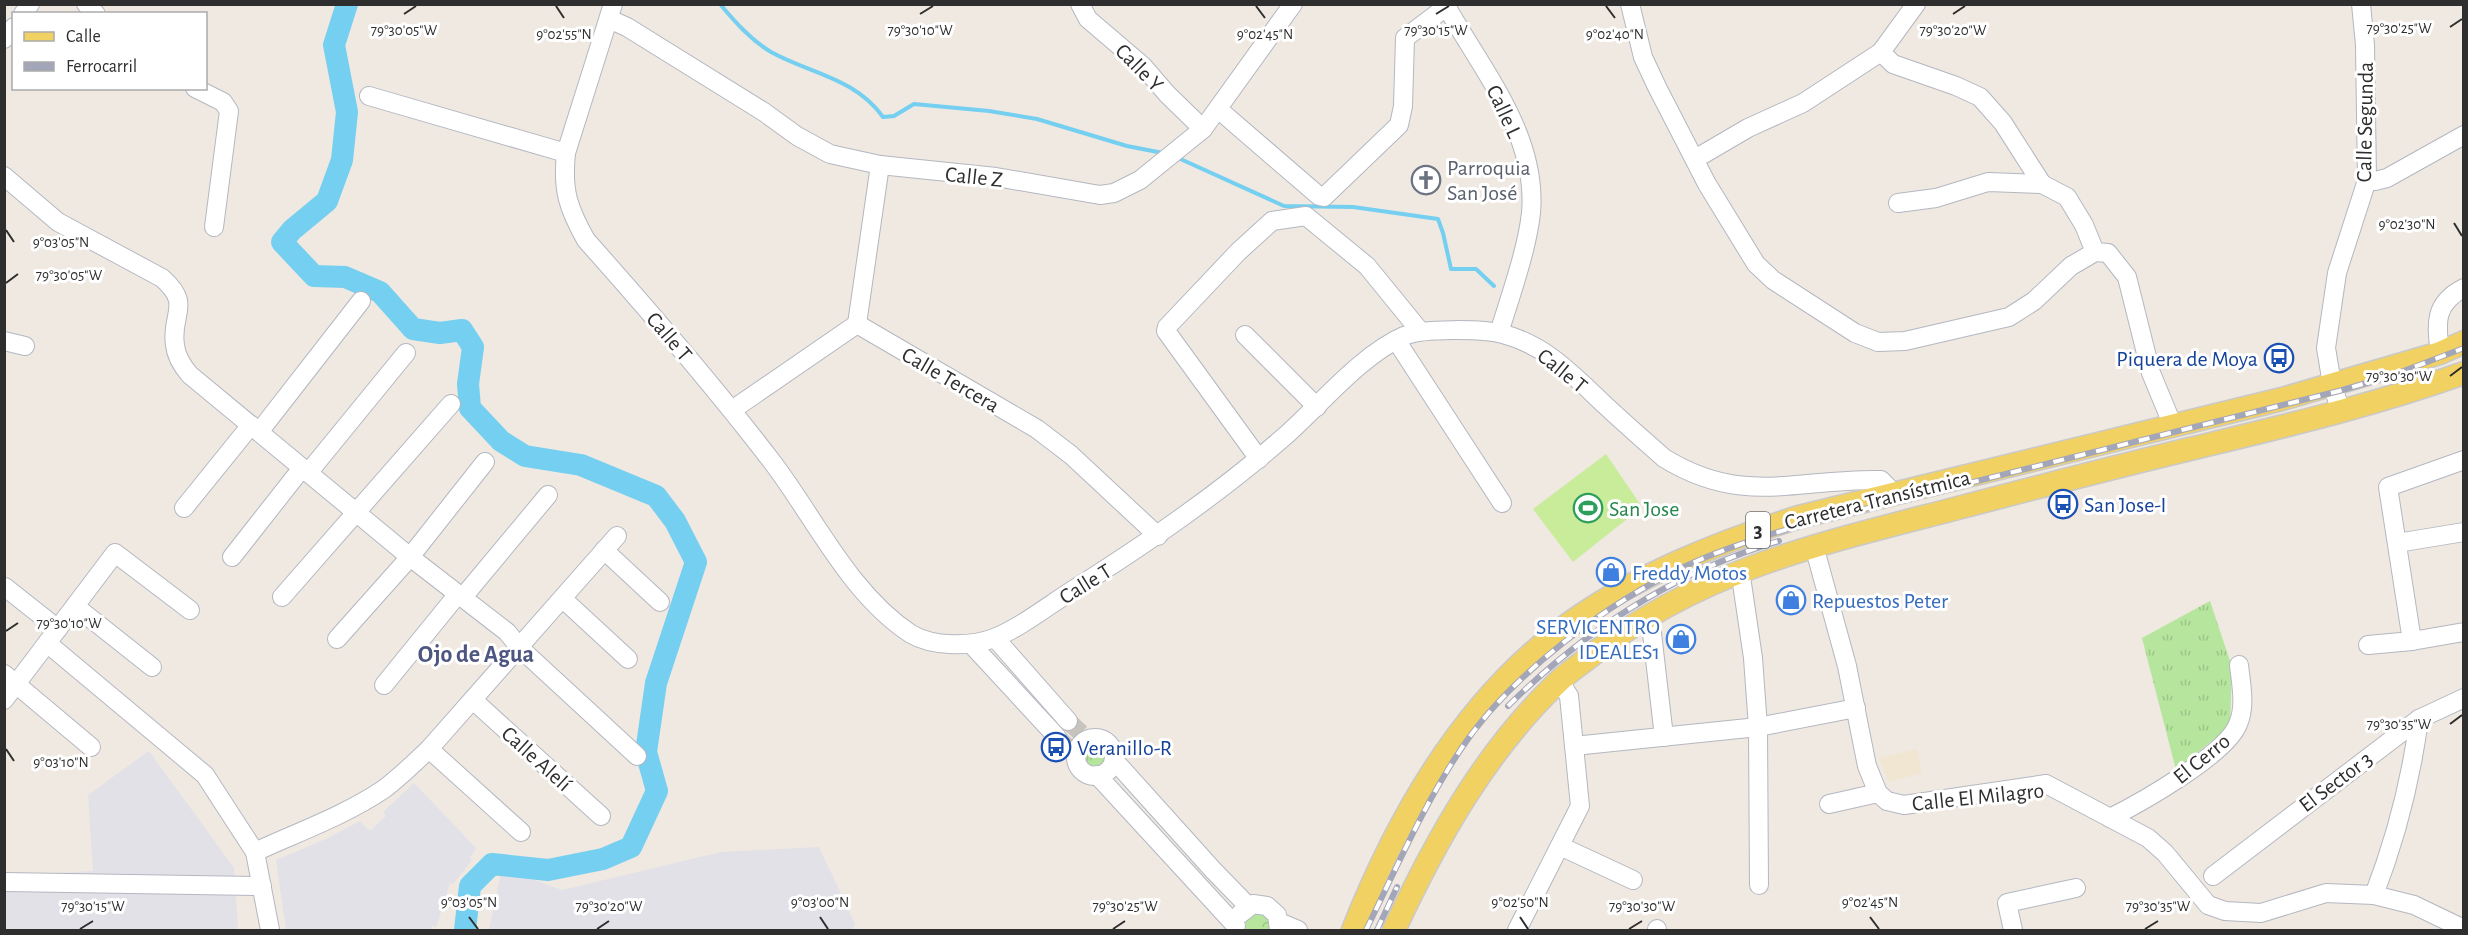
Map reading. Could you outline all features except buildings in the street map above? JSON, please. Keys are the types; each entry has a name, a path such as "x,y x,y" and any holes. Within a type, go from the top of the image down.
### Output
{"main road":[{"name":"Carretera Transístmica","path":"1353,930 1384,857 1435,768 1474,717 1512,672 1538,648 1570,623 1617,593 1661,570 1737,536 1799,517 2173,426 2440,353 2463,342"},
{"name":"Carretera Transístmica","path":"1394,930 1458,806 1509,732 1559,680 1620,634 1695,589 1740,570 1814,546 2340,412 2463,373"}],"street":[{"name":"Calle Y","path":"1080,4 1088,19 1143,66 1167,94 1203,129"},
{"name":"Calle Z","path":"611,12 627,27 765,112 796,136 830,154 880,165 996,177 1080,192 1107,194 1127,188 1140,180 1203,129 1293,4"},
{"path":"1630,4 1643,57 1707,184 1756,264 1773,280 1855,333 1878,342 1905,341 2009,317 2034,300 2071,266 2095,252 2108,253 2127,277 2151,373 2173,426"},
{"path":"1695,159 1748,128 1803,103 1881,52 1916,4"},
{"name":"Calle Segunda","path":"2340,412 2332,384 2326,348 2337,273 2367,180 2365,45 2361,4"},
{"path":"1218,109 1319,196 1324,197 1399,125 1403,106 1405,38 1446,6"},
{"name":"Calle L","path":"1446,6 1510,112 1525,160 1531,192 1530,215 1519,268 1499,333"},
{"name":"Calle T","path":"611,12 566,153 563,177 566,196 574,218 586,240 690,358 732,410 776,467 856,581 881,608 913,635 930,641 971,644 995,638 1158,536 1259,459 1377,351 1396,340 1420,331 1499,333 1529,343 1553,356 1649,445 1683,470 1726,485 1761,488 1881,480 1891,494"},
{"path":"1881,52 1893,64 1980,97 2003,123 2042,184"},
{"path":"199,90 223,102 229,111 214,227"},
{"path":"369,96 566,153"},
{"path":"2367,180 2387,178 2463,135"},
{"path":"732,410 857,324 880,165"},
{"path":"4,176 58,222 162,278 171,286 180,302 174,344 185,369 410,557 507,632 520,648 637,756"},
{"path":"1898,202 1936,198 1988,182 2042,184 2067,197 2084,225 2095,252"},
{"path":"1259,459 1166,331 1167,327 1238,252 1272,221 1306,216 1367,266 1420,331"},
{"path":"2440,353 2437,319 2443,304 2452,294 2463,288"},
{"path":"184,508 255,429 362,301"},
{"name":"Calle Tercera","path":"857,324 1037,429 1071,455 1158,536"},
{"path":"1245,334 1317,407"},
{"path":"1396,340 1502,503"},
{"path":"4,341 24,346"},
{"path":"232,556 406,353"},
{"path":"282,597 451,404"},
{"path":"2412,641 2388,488 2463,460"},
{"path":"337,639 410,557 485,462"},
{"path":"384,685 548,495"},
{"path":"2397,543 2463,532"},
{"path":"255,852 363,801 400,776 429,749 617,536"},
{"name":"Calle El Milagro","path":"1814,546 1844,655 1867,766 1878,793 1887,801 1904,805 2046,784 2148,838 2165,853 2208,905 2225,911 2261,913 2326,893 2374,895 2414,905 2462,922"},
{"path":"604,550 660,602"},
{"path":"4,700 10,679 52,636 115,553 190,610"},
{"path":"1740,570 1753,658 1758,727 1759,885"},
{"path":"5,587 52,636 205,775 255,852 270,930"},
{"path":"563,599 628,659"},
{"path":"75,606 152,667"},
{"path":"1650,616 1664,737"},
{"path":"2368,645 2412,641 2463,632"},
{"path":"995,638 1027,675 1082,731 1106,741 1111,746 1114,759 1248,906"},
{"path":"971,644 1057,737"},
{"name":"El Cerro","path":"2110,818 2145,801 2187,773 2231,737 2242,712 2239,665"},
{"path":"1011,689 1027,675"},
{"path":"10,679 91,747"},
{"path":"1518,930 1580,806 1569,696 1559,680"},
{"name":"El Sector 3","path":"2213,876 2419,718 2463,698"},
{"name":"Calle Alelí","path":"473,700 601,816"},
{"path":"1574,746 1758,727 1856,708"},
{"path":"2374,895 2403,808 2419,718"},
{"path":"1082,731 1085,741 1074,754 1081,768 1091,775 1097,775 1108,770 1114,759"},
{"path":"429,749 521,832"},
{"path":"1097,775 1237,928"},
{"path":"1829,804 1878,793"},
{"path":"1560,846 1633,880"},
{"path":"4,882 262,886"},
{"path":"2013,930 2007,903 2076,888"},
{"path":"1237,928 1239,914 1248,906 1257,904 1273,909 1279,926 1298,930"}],"shaded area":[{"path":"1917,749 1922,773 1889,782 1879,758"},
{"path":"149,751 234,868 238,930 5,930 5,876 93,871 88,795"},
{"path":"414,783 476,848 470,858 472,860 453,884 450,883 436,928 433,925 431,930 286,930 276,860 328,838 360,821 370,831 386,816 383,812"},
{"path":"819,847 855,924 853,930 489,930 502,868 562,890 721,852"}],"green space":[{"name":"San Jose","path":"1606,454 1642,507 1573,562 1533,509"},
{"path":"2210,601 2232,667 2230,726 2176,770 2142,638"},
{"path":"1095,743 1105,747 1109,757 1105,767 1095,771 1085,767 1081,757 1085,747"},
{"path":"1257,910 1271,915 1273,930 1246,930 1245,920"}],"waterway":[{"path":"347,4 334,45 347,112 342,160 327,201 292,230 282,242 314,276 345,277 380,292 413,329 440,333 462,330 473,347 468,384 470,408 501,441 525,456 581,465 656,496 675,521 696,562 656,683 646,752 657,791 631,847 603,859 548,870 492,864 470,886 465,930"},
{"path":"720,4 744,30 771,52 846,85 872,104 883,117 894,116 914,104 989,111 1037,119 1127,146 1163,153"},
{"path":"1176,157 1284,206 1353,207 1438,219 1451,269 1476,269 1494,286"}],"tunnel":[{"path":"1068,721 1081,733"},
{"path":"1057,737 1072,752"}],"railway":[{"path":"1366,930 1434,793 1461,749 1482,721 1506,694 1563,643 1594,620 1657,580 1718,553 1808,523 2339,391 2393,375 2464,348"},
{"path":"1508,706 1568,653 1633,607 1703,569 1779,541"},
{"path":"1377,930 1397,887"}],"place":[{"name":"Parroquia San José","path":"1426,180"},
{"name":"Piquera de Moya","path":"2279,358"},
{"name":"San Jose-I","path":"2063,504"},
{"name":"San Jose","path":"1588,508"},
{"name":"Freddy Motos","path":"1611,572"},
{"name":"Repuestos Peter","path":"1791,600"},
{"name":"SERVICENTRO IDEALES1","path":"1681,639"},
{"name":"Veranillo-R","path":"1056,747"}],"district":[{"name":"Ojo de Agua","path":"476,654"}]}
